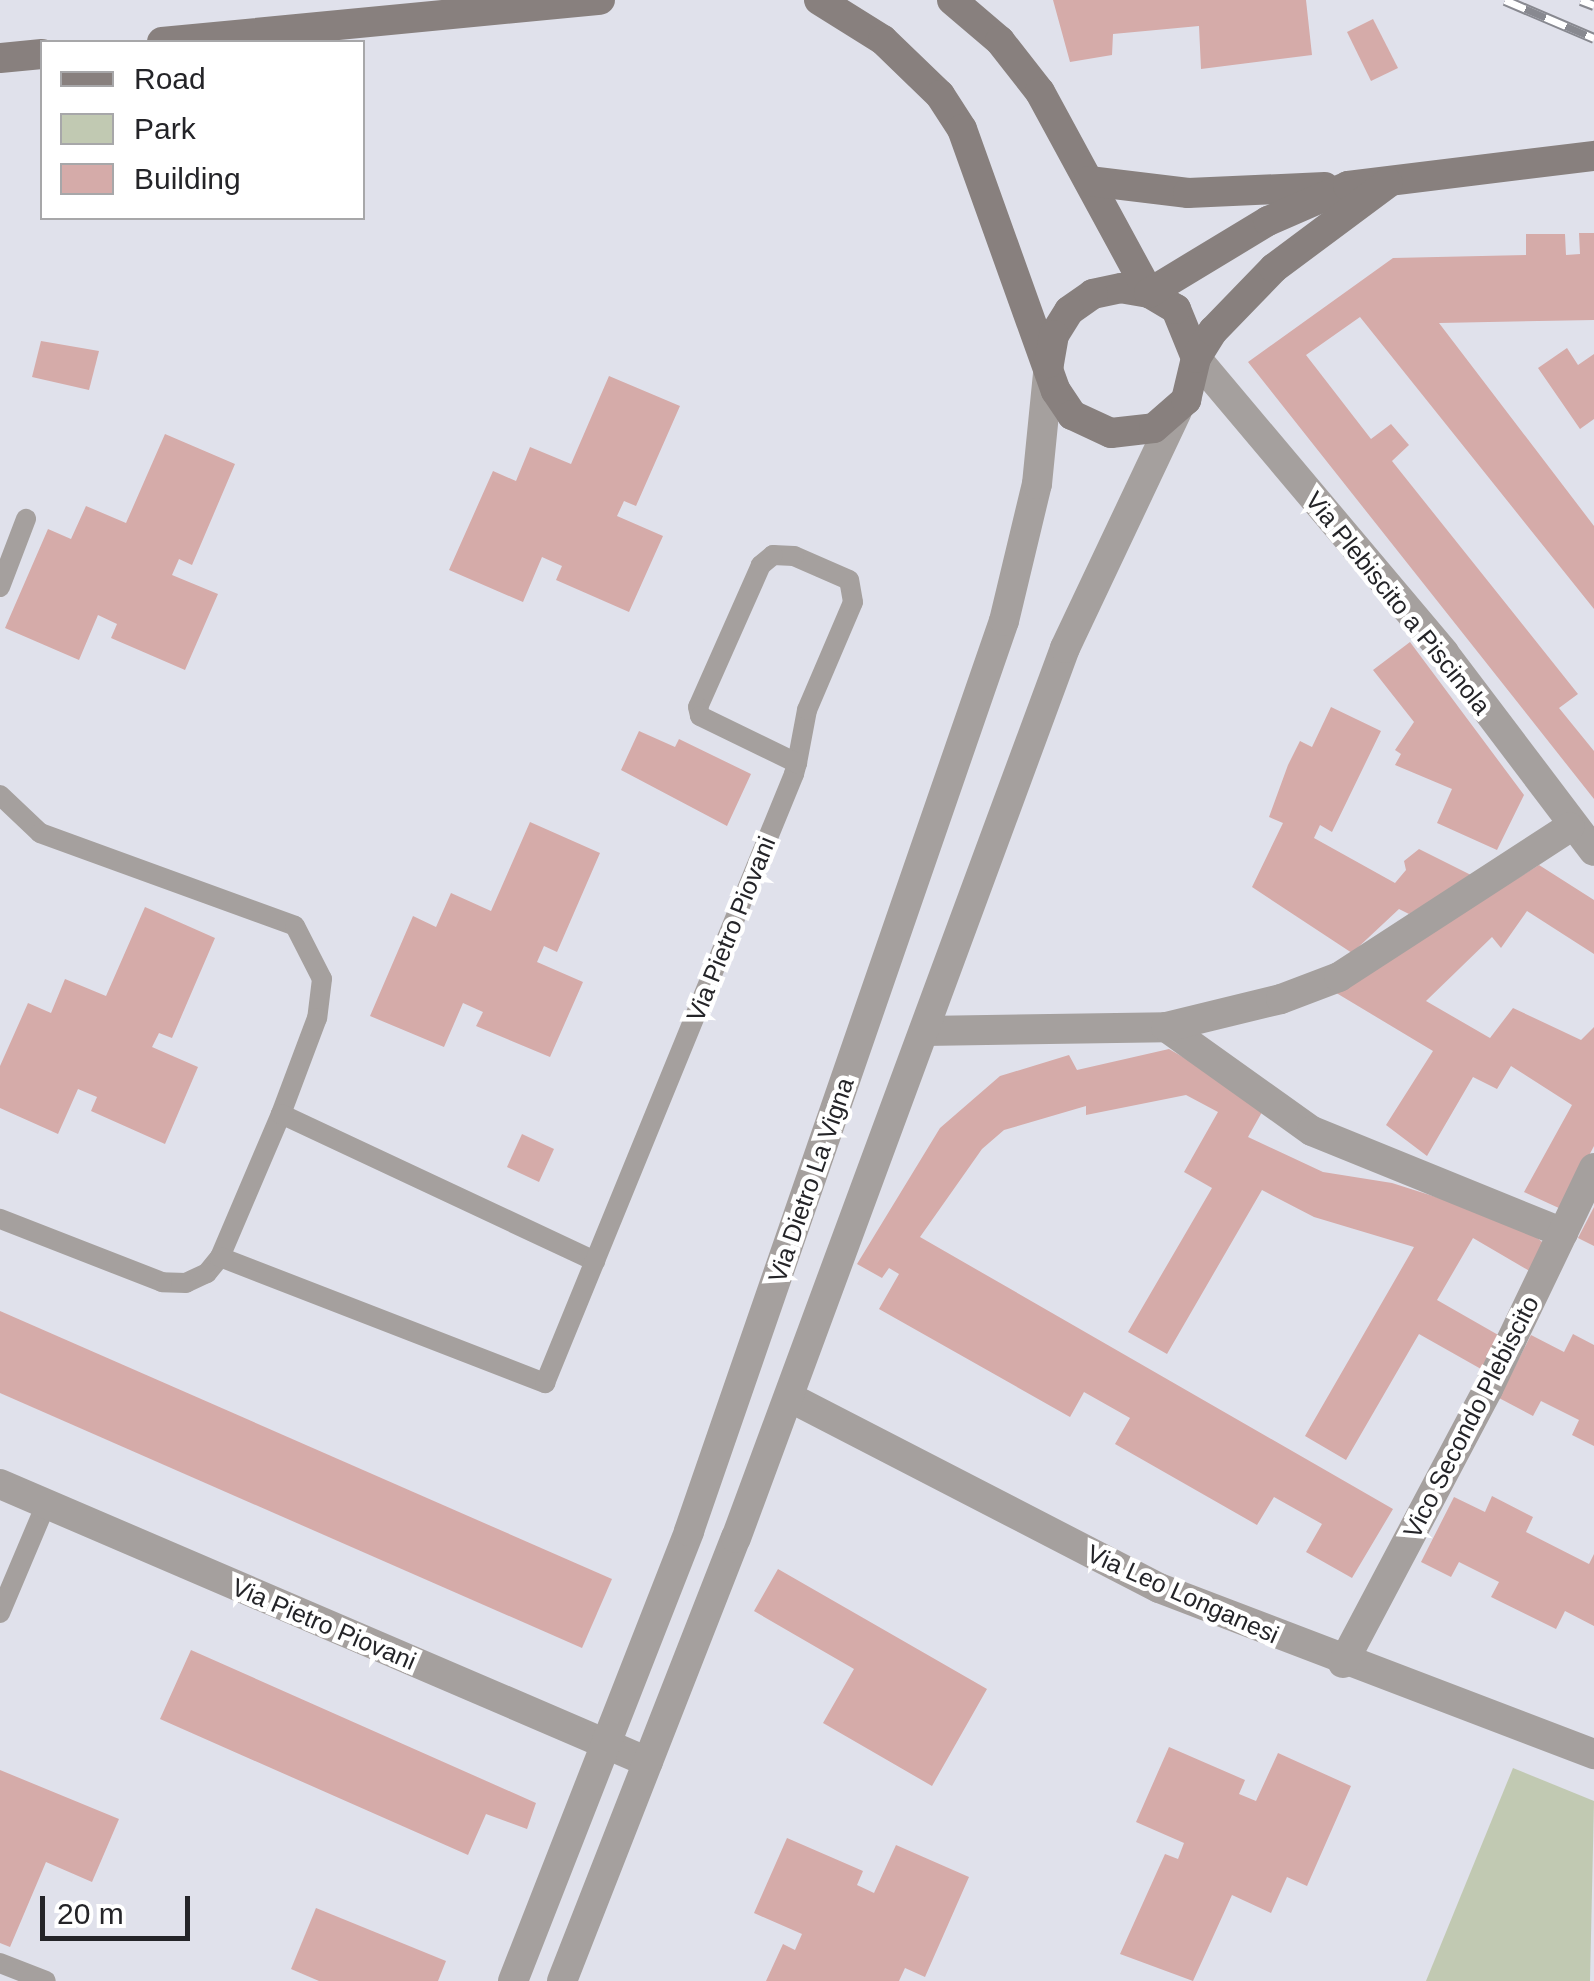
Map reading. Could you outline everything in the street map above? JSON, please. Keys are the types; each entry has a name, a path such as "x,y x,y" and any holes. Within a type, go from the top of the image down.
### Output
{"main road":[{"path":"181,40 600,0"},
{"path":"819,0 883,40 940,95 962,129 1063,404 1097,430 1140,432 1177,411 1192,386 1196,358 1214,331 1274,268 1394,179"},
{"path":"952,0 1000,41 1040,92 1149,293"},
{"path":"0,58 40,54"},
{"path":"1090,181 1188,193 1348,186 1588,152"},
{"path":"1149,293 1268,221 1348,186"},
{"path":"1049,363 1060,322 1080,301 1106,289 1149,293 1176,309 1196,358"}],"street":[{"name":"Via Plebiscito a Piscinola","path":"1196,358 1444,654 1570,827 1594,851"},
{"name":"Via Dietro La Vigna","path":"514,1981 696,1513 1004,621 1036,484 1049,363"},
{"name":"Via Dietro La Vigna","path":"562,1981 788,1397 1066,648 1177,411"},
{"path":"924,1031 1166,1027 1339,977 1570,827"},
{"path":"1166,1027 1312,1131 1563,1233"},
{"name":"Vico Secondo Plebiscito","path":"1343,1663 1594,1168"},
{"name":"Via Leo Longanesi","path":"788,1397 1159,1588 1343,1663 1594,1754"},
{"name":"Via Pietro Piovani","path":"0,1484 648,1762"}],"lane":[{"path":"0,587 26,519"},
{"name":"Via Pietro Piovani","path":"220,1257 541,1385 797,763 808,710 854,596 849,580 794,556 774,555 761,565 698,707 700,716 797,763"},
{"path":"0,794 40,832 295,926 316,959 320,1003 281,1114 220,1257 207,1273 173,1285 0,1219"},
{"path":"281,1114 595,1260"},
{"path":"0,1613 46,1504"},
{"path":"0,1963 46,1981"}],"green space":[{"path":"1513,1768 1594,1801 1590,1981 1426,1981"}],"building":[{"path":"1053,0 1306,0 1312,55 1201,69 1199,26 1113,34 1112,55 1070,62"},
{"path":"1373,19 1398,68 1371,81 1347,32"},
{"path":"1579,233 1594,233 1594,320 1439,323 1594,526 1594,609 1360,317 1306,355 1371,439 1391,424 1409,445 1392,461 1578,694 1559,708 1594,751 1594,799 1248,362 1393,258 1526,255 1526,234 1565,234 1566,255 1580,254"},
{"path":"41,341 99,351 89,390 32,377"},
{"path":"1567,348 1578,365 1594,354 1594,419 1580,429 1538,368"},
{"path":"609,376 680,406 636,506 624,501 617,516 663,536 629,612 556,580 562,566 542,557 523,602 449,570 493,471 516,481 530,447 571,464"},
{"path":"165,434 235,464 192,565 179,559 172,575 218,594 185,670 111,638 117,624 98,615 79,660 5,628 48,529 71,539 86,506 126,523"},
{"path":"1410,642 1524,795 1497,850 1437,823 1452,789 1395,765 1401,754 1395,750 1414,722 1373,670"},
{"path":"1331,707 1381,731 1332,832 1320,825 1314,838 1395,883 1406,870 1404,861 1419,849 1473,876 1409,914 1399,909 1352,953 1252,887 1283,823 1269,817 1288,765 1300,741 1312,747"},
{"path":"639,731 675,747 679,739 751,774 727,826 621,770"},
{"path":"530,822 600,853 557,952 544,946 537,962 583,982 550,1057 476,1026 483,1012 463,1003 444,1047 370,1016 413,916 436,927 451,893 491,911"},
{"path":"1539,865 1594,900 1594,954 1527,911 1501,948 1492,937 1426,1001 1490,1038 1513,1008 1581,1040 1594,1027 1594,1146 1561,1209 1524,1192 1572,1105 1511,1066 1497,1089 1473,1077 1427,1156 1386,1125 1433,1051 1333,991"},
{"path":"145,907 215,938 172,1038 159,1033 152,1047 198,1067 165,1144 91,1111 97,1097 78,1089 58,1134 0,1108 0,1066 28,1003 51,1013 65,979 106,996"},
{"path":"1169,1049 1266,1105 1248,1137 1323,1172 1392,1183 1521,1224 1548,1247 1533,1273 1473,1238 1437,1300 1500,1336 1481,1369 1419,1334 1346,1460 1305,1436 1414,1247 1314,1217 1262,1190 1167,1354 1128,1332 1212,1188 1184,1172 1218,1112 1186,1095 1086,1115 1086,1106 1004,1130 982,1149 920,1237 1393,1509 1352,1578 1306,1552 1322,1524 1274,1497 1257,1525 1115,1444 1130,1418 1084,1392 1070,1417 879,1309 899,1274 889,1268 882,1278 857,1264 940,1128 1000,1076 1069,1055 1077,1070"},
{"path":"522,1134 554,1149 539,1182 507,1167"},
{"path":"1594,1207 1594,1246 1578,1238"},
{"path":"0,1311 612,1579 582,1648 0,1393"},
{"path":"1573,1334 1594,1345 1594,1446 1572,1435 1579,1420 1541,1401 1533,1416 1499,1398 1531,1335 1564,1352"},
{"path":"1492,1496 1533,1517 1526,1532 1589,1564 1594,1554 1594,1626 1565,1611 1556,1629 1491,1597 1499,1582 1459,1562 1451,1577 1421,1562 1454,1497 1485,1512"},
{"path":"778,1569 987,1689 932,1786 823,1723 854,1669 754,1611"},
{"path":"191,1650 536,1803 527,1829 486,1814 468,1855 160,1719"},
{"path":"1169,1747 1245,1780 1239,1794 1256,1801 1278,1753 1351,1786 1307,1886 1287,1877 1271,1913 1232,1895 1193,1981 1120,1954 1165,1854 1178,1859 1184,1843 1136,1822"},
{"path":"0,1770 119,1819 92,1882 46,1862 10,1947 0,1943"},
{"path":"787,1838 863,1871 857,1885 874,1893 896,1845 969,1877 925,1977 905,1968 899,1981 766,1981 783,1944 795,1950 802,1934 754,1913"},
{"path":"316,1908 446,1961 438,1981 319,1981 291,1969"}],"railway":[{"path":"1505,0 1594,38"},
{"path":"1581,0 1594,5"}]}
